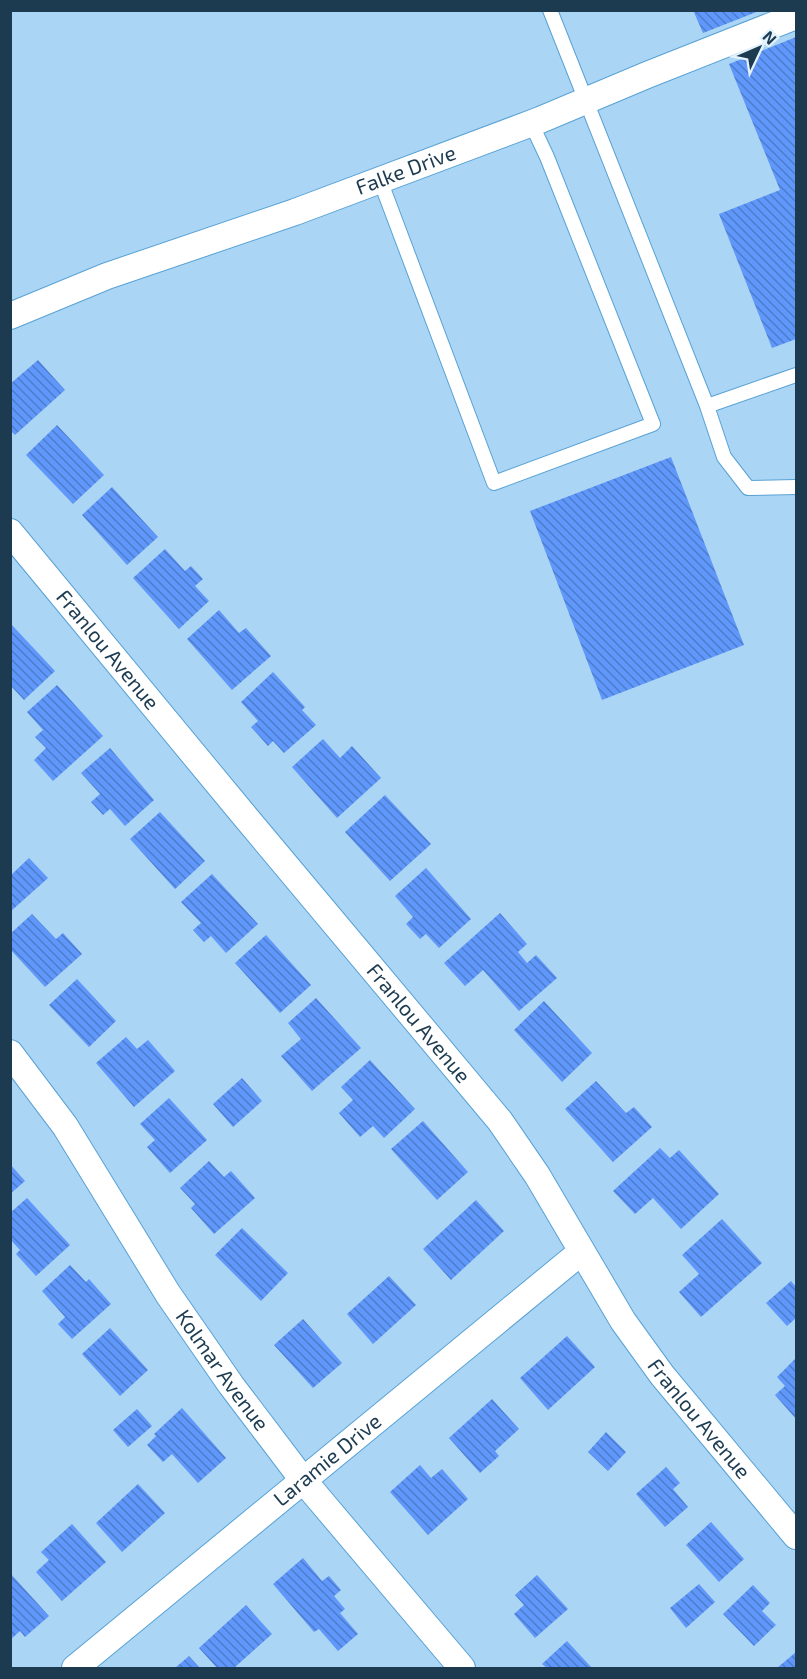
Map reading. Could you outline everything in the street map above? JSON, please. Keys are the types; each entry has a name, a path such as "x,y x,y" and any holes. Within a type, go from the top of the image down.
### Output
{"street":[{"name":"Falke Drive","path":"10,316 107,276 294,212 531,123 796,16"},
{"name":"Franlou Avenue","path":"10,532 500,1121 537,1174 623,1321 662,1375 796,1536"},
{"name":"Kolmar Avenue","path":"10,1053 65,1126 174,1303 231,1385 303,1480 462,1668"},
{"name":"Laramie Drive","path":"75,1668 581,1252"}],"lane":[{"path":"550,10 707,406 724,457 748,488 796,487"},
{"path":"380,180 494,483 653,424 547,157 531,123"},
{"path":"707,406 796,375"}],"building":[{"path":"693,10 759,10 759,11 703,33"},
{"path":"796,37 796,339 772,348 719,214 780,190 729,64"},
{"path":"38,360 65,390 15,435 10,430 10,384"},
{"path":"57,425 104,475 73,504 26,455"},
{"path":"671,457 744,645 602,700 530,511"},
{"path":"112,487 158,537 127,565 82,515"},
{"path":"165,549 185,571 191,566 203,579 195,586 209,601 179,629 133,578"},
{"path":"219,610 239,633 246,628 271,656 232,690 187,639"},
{"path":"10,623 55,671 24,700 10,685"},
{"path":"273,672 305,707 302,710 316,725 284,753 273,741 268,746 251,727 258,721 241,702"},
{"path":"57,685 103,736 53,781 34,760 46,748 35,737 43,730 27,712"},
{"path":"323,739 340,758 352,746 381,778 337,818 292,767"},
{"path":"110,748 154,800 125,826 110,809 103,815 91,802 100,794 81,773"},
{"path":"385,795 431,844 390,881 345,832"},
{"path":"160,812 205,861 175,889 130,839"},
{"path":"29,858 48,878 10,912 10,876"},
{"path":"426,868 471,919 439,948 426,934 420,939 406,924 413,917 395,896"},
{"path":"212,874 258,924 226,953 211,936 204,942 193,930 201,923 181,902"},
{"path":"500,913 527,944 518,952 527,963 536,955 557,978 519,1011 483,970 465,986 444,963"},
{"path":"32,914 56,939 63,933 82,954 45,987 10,949 10,934"},
{"path":"266,935 311,985 280,1013 235,963"},
{"path":"77,979 116,1021 89,1047 49,1005"},
{"path":"316,998 361,1048 312,1091 281,1056 301,1039 288,1023"},
{"path":"544,1001 592,1053 562,1082 514,1030"},
{"path":"126,1037 137,1049 148,1040 175,1071 134,1107 96,1063"},
{"path":"370,1060 415,1109 384,1138 373,1126 360,1137 339,1113 353,1100 341,1087"},
{"path":"242,1078 262,1101 233,1127 213,1104"},
{"path":"596,1081 626,1113 634,1107 652,1127 613,1162 565,1109"},
{"path":"169,1098 207,1140 170,1173 147,1147 155,1140 140,1124"},
{"path":"423,1121 468,1172 437,1200 391,1149"},
{"path":"660,1148 670,1158 679,1150 719,1194 681,1229 653,1198 635,1214 613,1191"},
{"path":"209,1161 224,1177 231,1171 255,1198 214,1234 191,1208 195,1204 180,1188"},
{"path":"10,1164 25,1181 10,1194"},
{"path":"27,1198 70,1245 36,1276 16,1254 20,1250 10,1239 10,1213"},
{"path":"476,1200 504,1231 451,1280 423,1249"},
{"path":"722,1219 762,1263 701,1317 679,1292 699,1274 682,1255"},
{"path":"242,1228 288,1273 261,1301 215,1255"},
{"path":"70,1265 86,1282 89,1279 111,1304 72,1339 58,1324 65,1317 42,1291"},
{"path":"389,1276 416,1305 373,1344 347,1314"},
{"path":"791,1281 796,1287 796,1318 787,1326 766,1303"},
{"path":"303,1319 342,1363 313,1388 274,1345"},
{"path":"110,1328 148,1370 120,1396 82,1354"},
{"path":"567,1336 595,1367 548,1410 520,1378"},
{"path":"796,1358 796,1419 775,1395 785,1386 777,1377"},
{"path":"492,1399 519,1429 495,1451 499,1456 480,1473 449,1438"},
{"path":"182,1408 226,1458 198,1483 172,1454 163,1462 147,1445 156,1436 154,1434"},
{"path":"137,1409 152,1426 128,1447 113,1430"},
{"path":"606,1432 626,1452 608,1471 588,1452"},
{"path":"420,1465 431,1478 442,1469 468,1499 428,1535 390,1492"},
{"path":"666,1467 680,1483 673,1489 688,1507 665,1527 636,1494"},
{"path":"138,1484 165,1513 122,1552 96,1523"},
{"path":"711,1522 744,1559 719,1582 686,1545"},
{"path":"72,1524 106,1562 62,1601 36,1572 49,1560 41,1552"},
{"path":"303,1558 322,1581 329,1576 341,1590 334,1596 345,1609 340,1613 358,1634 338,1651 319,1629 314,1632 273,1584"},
{"path":"10,1573 49,1616 25,1637 20,1631 10,1640"},
{"path":"537,1575 568,1609 535,1638 514,1614 524,1605 515,1595"},
{"path":"699,1584 715,1602 686,1628 670,1608"},
{"path":"753,1585 770,1603 762,1611 776,1625 754,1646 723,1614"},
{"path":"246,1605 272,1634 234,1668 217,1668 199,1648"},
{"path":"567,1641 592,1668 547,1668 542,1664"},
{"path":"796,1652 796,1668 777,1668"},
{"path":"189,1656 200,1668 175,1668"}]}
